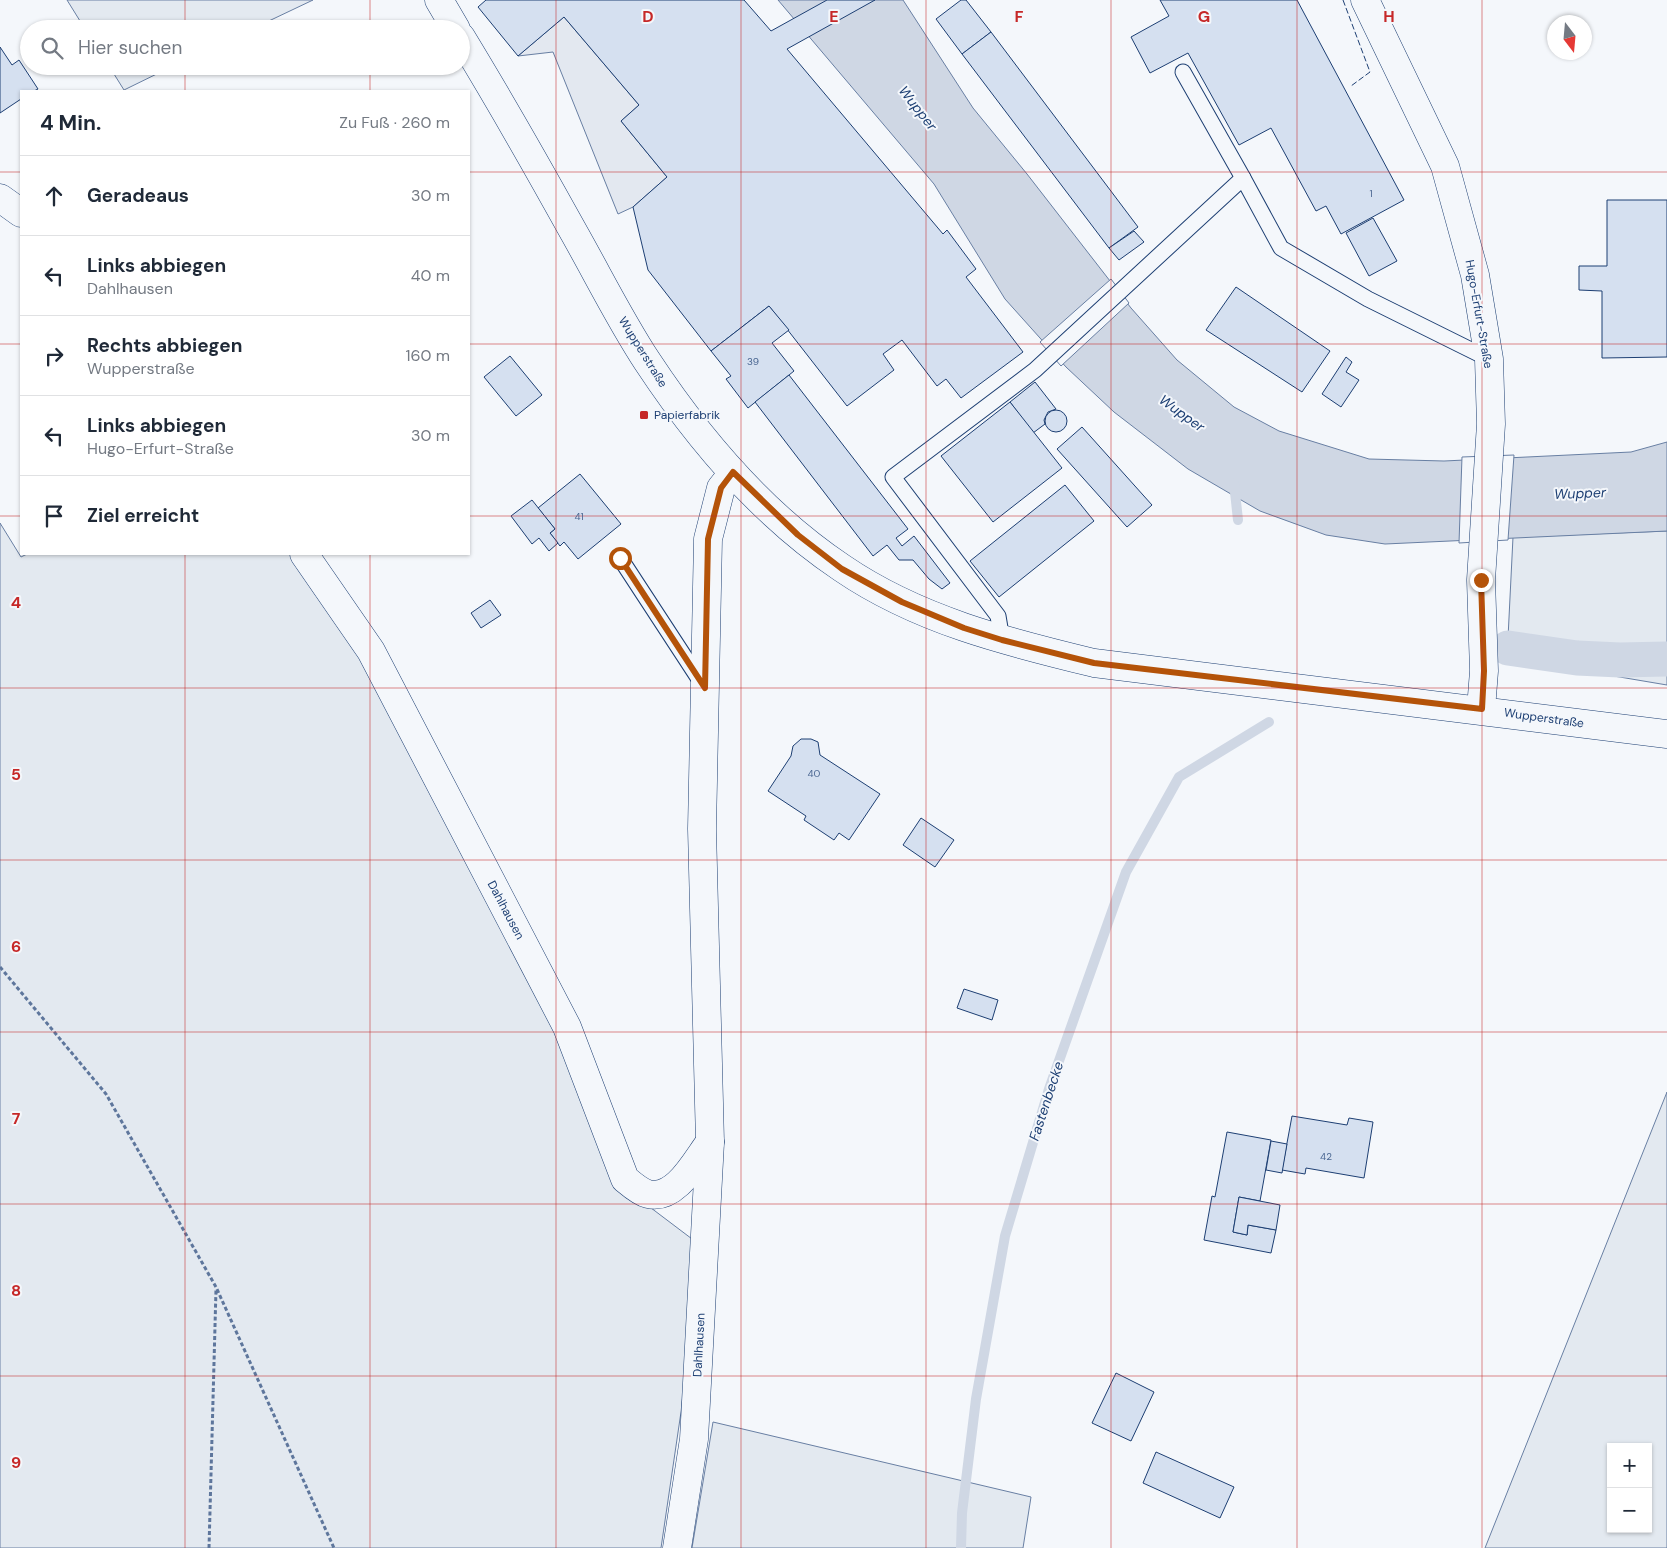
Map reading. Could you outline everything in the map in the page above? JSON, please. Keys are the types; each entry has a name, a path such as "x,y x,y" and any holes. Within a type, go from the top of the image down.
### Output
{"street":[{"path":"439,0 451,20"},
{"name":"Hugo-Erfurt-Straße","path":"1365,0 1445,166 1475,275 1490,359 1491,424 1481,580 1484,671 1482,709"},
{"name":"Wupperstraße","path":"470,52 646,360 701,436 733,472 798,535 842,569 902,602 964,628 1002,640 1094,663 1482,709 1667,734"},
{"path":"0,198 20,212"},
{"name":"Dahlhausen","path":"678,1548 694,1439 710,1142 702,829 708,539 721,488 733,472"},
{"name":"Dahlhausen","path":"305,555 371,651 567,1027 625,1179 646,1194 661,1195 678,1185 710,1142"}],"lane":[{"path":"1183,72 1281,248 1368,299 1490,359"},
{"path":"1002,640 998,616 893,477 1035,370 1243,178"},
{"path":"620,558 705,688"}],"path":[{"path":"0,967 106,1094 216,1288 334,1548"},
{"path":"209,1548 216,1288"}],"shaded area":[{"path":"67,0 313,0 271,20 79,20"},
{"path":"564,17 639,105 621,121 667,177 633,207 618,214 553,52 518,56"},
{"path":"115,75 155,75 124,90"},
{"path":"0,523 21,557 25,555 302,555 371,658 563,1026 622,1186 700,1245 681,1412 661,1548 0,1548"},
{"path":"1667,531 1667,685 1507,658 1513,537"},
{"path":"1667,1092 1667,1548 1485,1548"},
{"path":"713,1422 1031,1497 1023,1548 692,1548"}],"water":[{"name":"Wupper","path":"778,0 903,0 973,108 1131,308 1177,360 1234,407 1279,431 1369,459 1444,461 1631,452 1667,442 1667,531 1385,544 1326,535 1260,511 1188,469 1114,412 1066,367 1005,299 934,184"}],"pier":[{"path":"1111,279 1129,303 1061,366 1040,342"},
{"path":"1514,455 1508,540 1459,543 1462,457"}],"building":[{"path":"486,0 744,0 771,31 827,0 875,0 787,49 943,234 947,230 976,269 966,277 1023,352 961,398 946,379 937,386 902,340 883,354 894,370 847,406 769,306 711,351 648,270 633,207 667,177 621,121 639,105 564,17 518,56 478,7"},
{"path":"961,0 966,0 991,32 962,54 936,19"},
{"path":"1160,0 1297,0 1404,200 1341,234 1326,206 1316,211 1271,128 1239,145 1188,53 1150,73 1131,37 1169,16"},
{"path":"991,32 1138,227 1109,248 962,54"},
{"path":"0,47 12,65 19,60 20,75 29,75 38,89 20,90 20,100 0,113"},
{"path":"1607,200 1667,200 1667,357 1602,358 1602,291 1579,290 1579,266 1607,266"},
{"path":"1373,218 1397,261 1369,276 1346,233"},
{"path":"1134,231 1144,242 1119,260 1109,248"},
{"path":"1236,287 1330,351 1302,392 1206,330"},
{"path":"769,306 789,330 772,343 794,371 748,408 726,379 731,376 711,351"},
{"path":"510,356 542,395 516,416 484,377"},
{"path":"1346,357 1352,362 1346,372 1359,380 1341,407 1322,394"},
{"path":"789,375 908,529 896,538 902,546 914,536 950,583 942,589 929,579 913,560 899,560 887,545 873,556 755,402"},
{"path":"1035,382 1056,409 1048,412 1044,420 1045,424 1033,433 1010,402"},
{"path":"1010,402 1062,468 993,522 941,456"},
{"path":"1056,410 1064,413 1067,421 1064,429 1056,432 1048,429 1045,421 1048,413"},
{"path":"1082,427 1152,505 1127,527 1057,449"},
{"path":"580,474 621,524 578,559 564,542 560,546 550,533 555,529 538,508"},
{"path":"1065,485 1094,521 999,597 970,561"},
{"path":"532,500 555,529 550,533 558,543 549,551 539,538 532,544 511,516"},
{"path":"490,600 501,615 481,628 471,613"},
{"path":"801,739 811,739 818,742 820,755 880,794 849,840 839,833 834,840 804,820 806,816 768,791 791,756 793,746"},
{"path":"921,818 954,840 935,867 903,845"},
{"path":"964,989 998,1000 992,1020 957,1008"},
{"path":"1292,1116 1347,1125 1349,1118 1373,1122 1364,1178 1306,1168 1305,1174 1282,1170"},
{"path":"1227,1132 1271,1140 1260,1201 1239,1197 1233,1232 1247,1235 1248,1225 1276,1230 1271,1253 1204,1240 1212,1196 1215,1197"},
{"path":"1271,1141 1287,1144 1282,1173 1266,1170"},
{"path":"1239,1197 1280,1205 1276,1230 1248,1225 1247,1235 1233,1232"},
{"path":"1116,1373 1154,1392 1131,1441 1092,1423"},
{"path":"1156,1452 1234,1487 1220,1518 1143,1483"}],"waterway":[{"name":"Fastenbecke","path":"1234,483 1238,520"},
{"path":"1508,648 1577,658 1620,660 1667,659"},
{"name":"Fastenbecke","path":"961,1548 962,1513 976,1399 1005,1236 1049,1089 1126,872 1179,777 1269,722"}],"fence":[{"path":"1343,0 1370,72 1351,86"}],"place":[{"name":"Papierfabrik","path":"644,415"}],"route":[{"path":"620,558 705,688 708,539 721,488 733,472 798,535 842,569 902,602 964,628 1002,640 1094,663 1482,709 1484,671 1481,580"}]}
